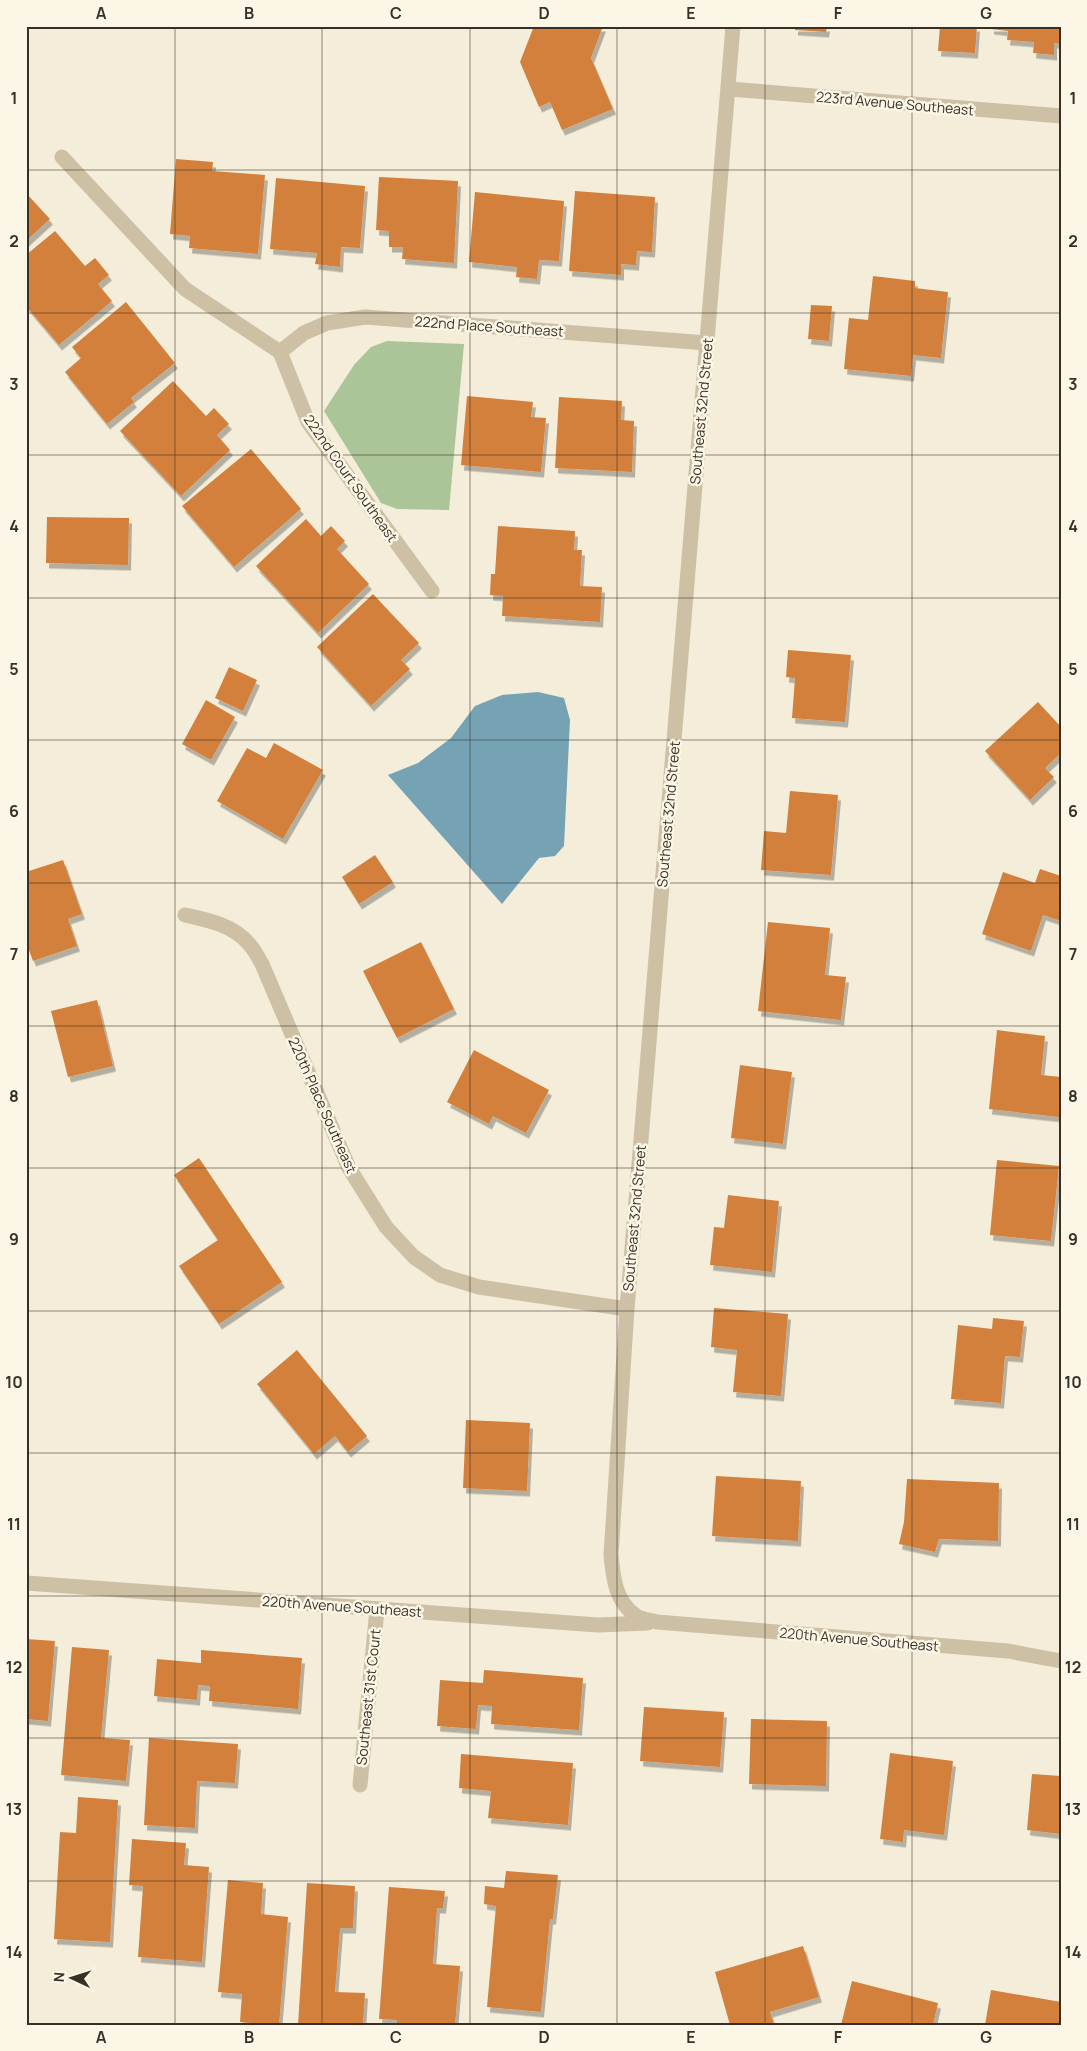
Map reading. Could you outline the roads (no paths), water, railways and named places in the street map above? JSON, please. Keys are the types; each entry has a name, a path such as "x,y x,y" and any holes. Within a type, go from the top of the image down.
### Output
{"street":[{"name":"Southeast 32nd Street","path":"622,1601 614,1583 611,1555 626,1309 733,26"},
{"name":"223rd Avenue Southeast","path":"729,90 1061,116"},
{"path":"62,157 185,289 280,352"},
{"name":"222nd Place Southeast","path":"280,352 304,333 327,323 365,317 707,343"},
{"name":"222nd Court Southeast","path":"280,352 308,422 432,592"},
{"name":"220th Place Southeast","path":"185,915 210,920 230,929 249,943 262,964 349,1168 386,1227 414,1256 440,1275 480,1287 626,1309"},
{"name":"220th Avenue Southeast","path":"26,1583 598,1625 657,1622 1008,1651 1061,1661"},
{"name":"220th Avenue Southeast","path":"622,1601 635,1615 657,1622"},
{"name":"Southeast 31st Court","path":"360,1785 377,1609"}],"water":[{"path":"538,692 564,698 570,720 564,846 555,856 539,858 502,904 388,775 418,763 451,738 475,706 502,695"}]}
